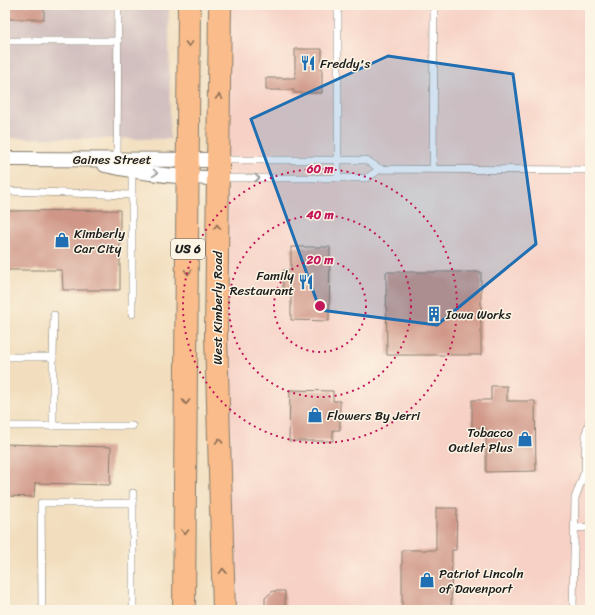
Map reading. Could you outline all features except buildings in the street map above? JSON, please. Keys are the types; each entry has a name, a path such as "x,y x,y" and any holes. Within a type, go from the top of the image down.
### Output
{"main road":[{"name":"US 6","path":"184,610 189,5"},
{"name":"West Kimberly Road","path":"220,5 217,343 224,610"}],"street":[{"name":"Gaines Street","path":"5,159 75,159 188,169 218,169"}],"lane":[{"path":"117,163 118,5"},
{"path":"338,5 338,178"},
{"path":"433,169 434,5"},
{"path":"5,41 118,42"},
{"path":"218,169 338,160 366,160 380,169 590,170"},
{"path":"132,165 132,314"},
{"path":"218,169 338,178 367,178 380,169"},
{"path":"5,191 132,195"},
{"path":"53,426 54,315"},
{"path":"5,357 53,357"},
{"path":"573,610 575,498 585,471 586,433 590,419"},
{"path":"5,426 132,426"},
{"path":"132,493 133,610"},
{"path":"42,610 41,503 132,503"},
{"path":"575,528 590,527"}],"highlighted area":[{"path":"388,56 513,74 536,244 437,325 320,310 251,119"}],"shaded area":[{"path":"5,5 169,5 170,139 5,138"},
{"path":"220,5 590,5 590,610 224,610"}],"place":[{"name":"Freddy's","path":"308,63"},
{"name":"Kimberly Car City","path":"62,240"},
{"name":"Family Restaurant","path":"306,282"},
{"name":"Iowa Works","path":"434,314"},
{"name":"Flowers By Jerri","path":"315,415"},
{"name":"Tobacco Outlet Plus","path":"525,439"},
{"name":"Patriot Lincoln of Davenport","path":"427,580"}]}
